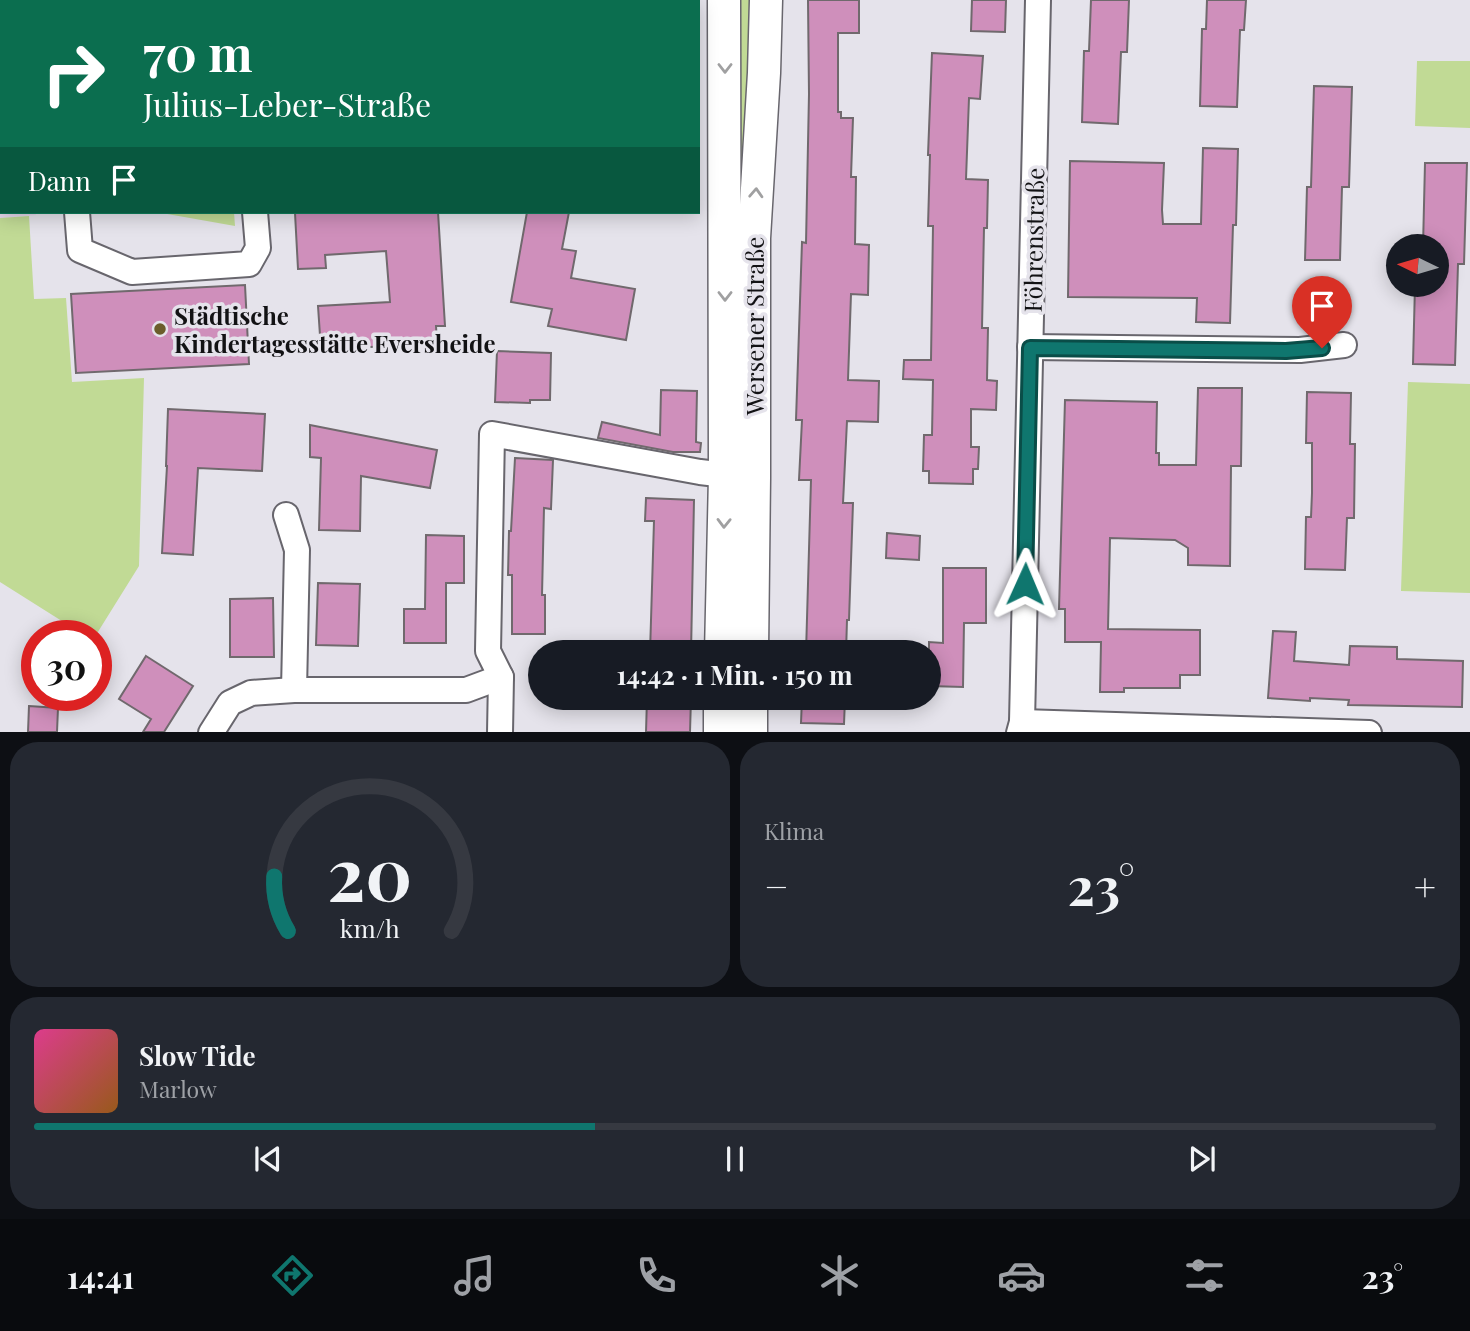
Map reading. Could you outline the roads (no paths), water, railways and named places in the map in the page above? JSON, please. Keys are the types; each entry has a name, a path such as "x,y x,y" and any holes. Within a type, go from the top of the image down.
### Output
{"main road":[{"name":"Wersener Straße","path":"724,0 740,477 751,640"},
{"name":"Wersener Straße","path":"722,640 740,477 766,0"},
{"path":"720,710 720,732"},
{"path":"751,710 751,732"}],"street":[{"name":"Föhrenstraße","path":"1021,727 1038,0"},
{"path":"77,214 80,250 132,272 249,264 258,248 255,214"},
{"path":"1030,348 1300,351 1343,345"},
{"path":"500,732 501,677 488,651 492,434 740,477"},
{"path":"286,515 298,550 294,691"},
{"path":"212,732 230,704 251,692 466,690 501,677"},
{"path":"1021,727 1310,732"}],"place":[{"name":"Städtische Kindertagesstätte Eversheide","path":"160,329"}]}
